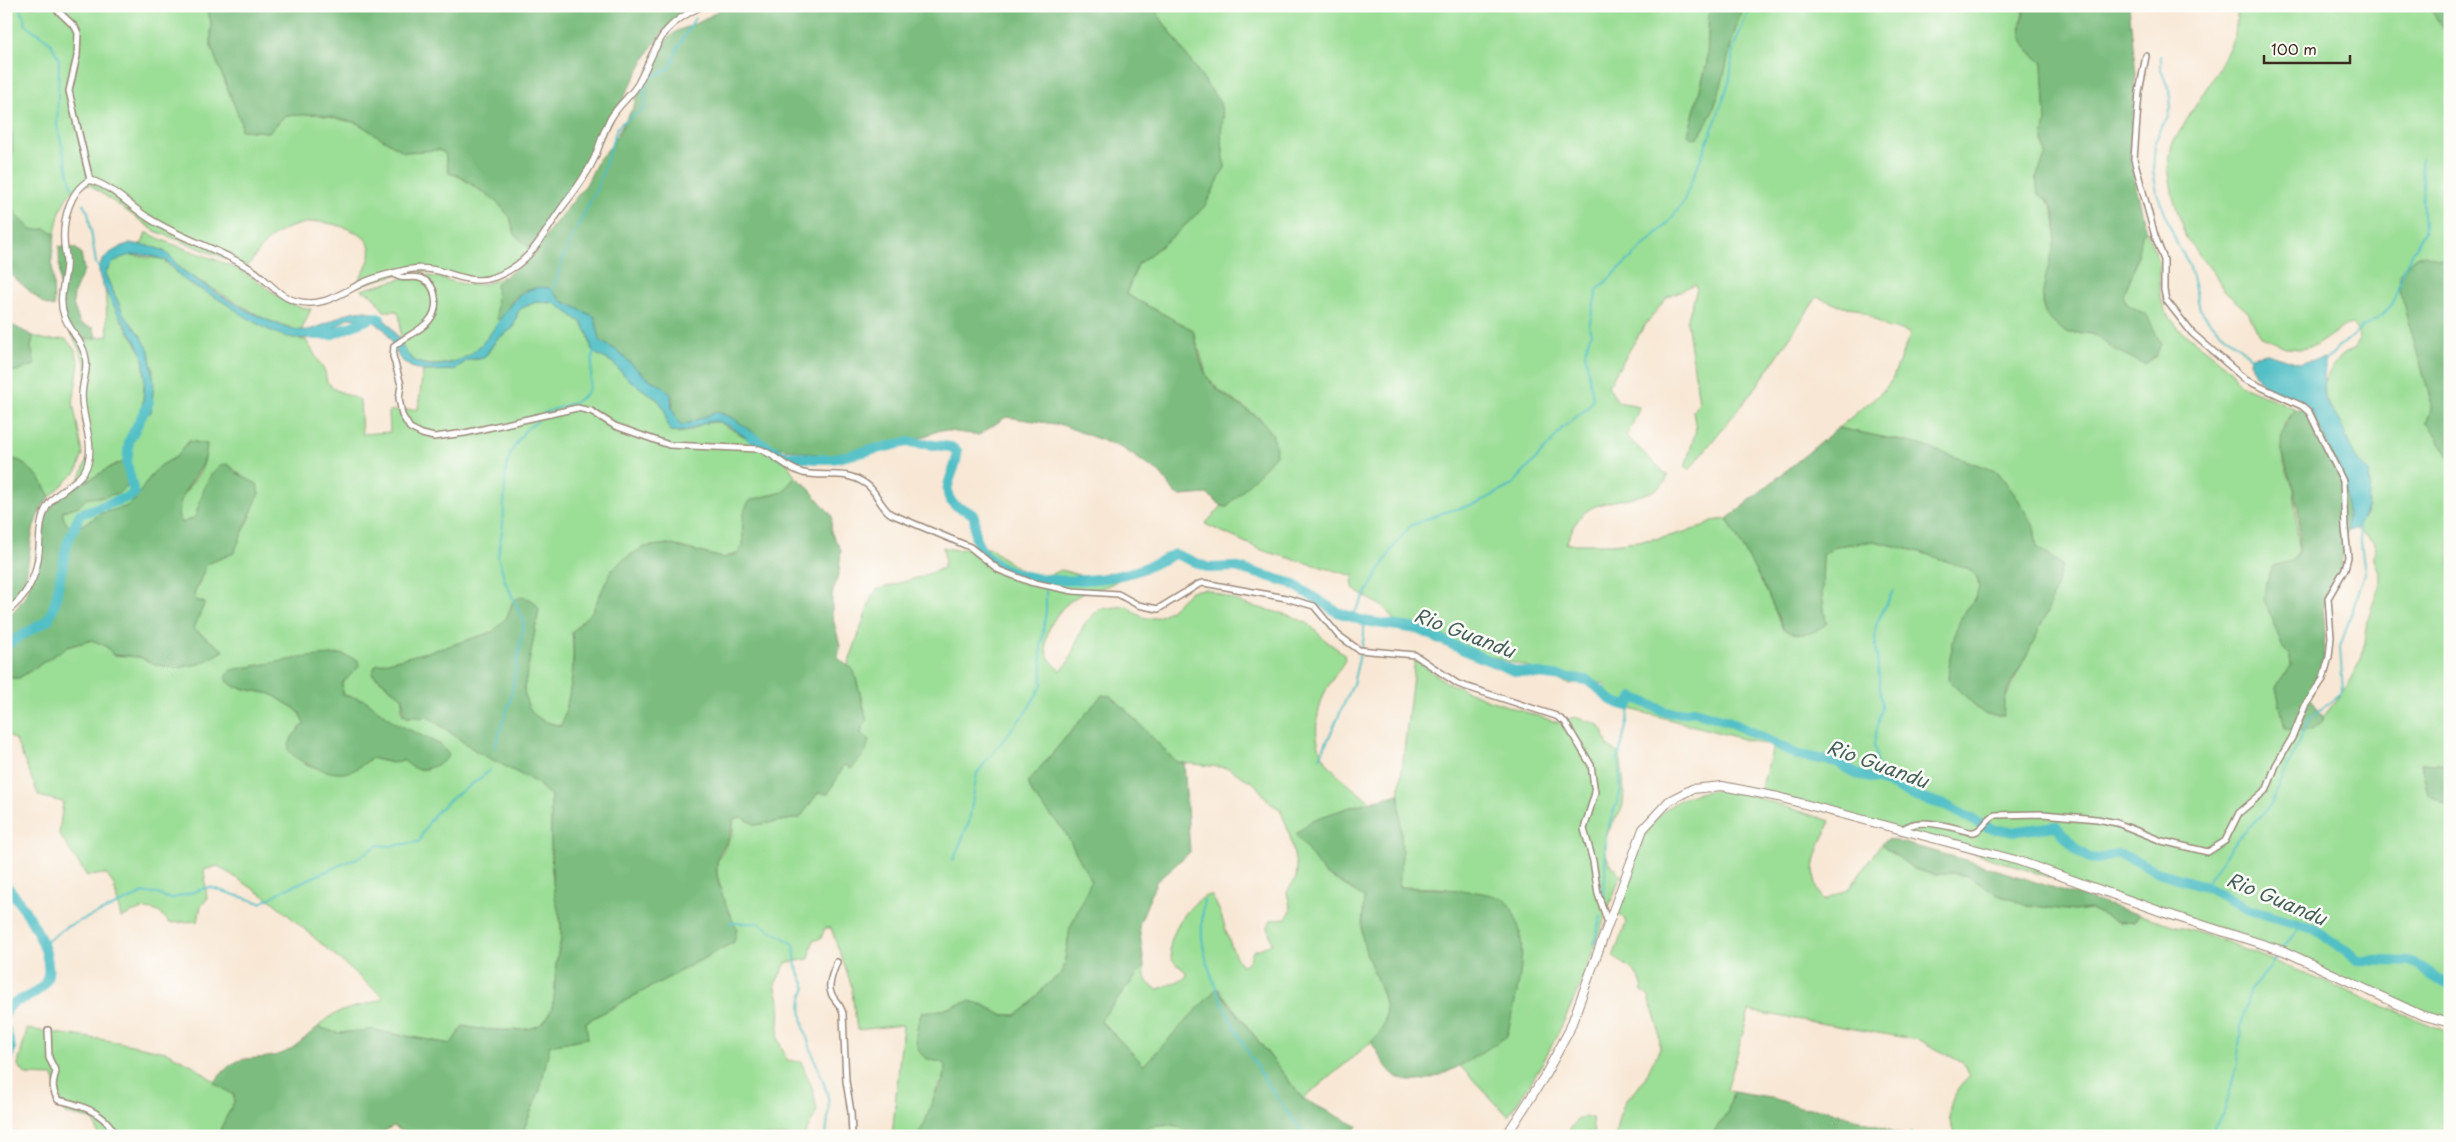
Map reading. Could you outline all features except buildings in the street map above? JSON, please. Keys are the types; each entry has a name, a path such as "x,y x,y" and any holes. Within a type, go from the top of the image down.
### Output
{"main road":[{"path":"1506,1136 1544,1076 1569,1031 1643,829 1669,801 1692,789 1722,786 1778,797 2018,861 2165,913 2284,951 2421,1015 2450,1023"}],"street":[{"path":"53,6 78,33 77,56 69,91 90,180"},
{"path":"90,180 108,188 150,219 170,230 252,269 279,292 297,302 331,300 368,281 393,273 425,268 449,272 471,281 483,280 510,269 532,253 584,177 594,160 609,120 637,85 659,38 686,14 702,6"},
{"path":"1902,830 1909,824 1917,823 1952,827 1971,832 1981,828 1989,817 2005,813 2078,816 2117,823 2162,841 2208,852 2225,841 2239,813 2267,789 2279,759 2289,744 2305,706 2323,679 2331,637 2328,598 2345,569 2348,557 2344,528 2343,481 2309,412 2302,406 2246,380 2192,333 2166,300 2164,260 2155,236 2134,159 2139,92 2146,56"},
{"path":"6,612 26,593 31,583 39,552 40,526 47,506 60,491 83,475 88,464 89,442 82,408 82,384 86,368 85,353 64,315 61,303 67,260 64,239 67,212 79,189 90,180"},
{"path":"393,273 397,277 424,280 432,287 435,298 435,309 430,321 394,346 393,356 400,385 399,398 402,415 410,428 422,434 434,437 465,433 577,408 591,411 615,426 669,445 759,449 770,454 785,466 804,473 840,474 864,483 872,490 882,507 891,514 970,547 999,570 1011,576 1073,591 1118,594 1138,605 1152,609 1165,607 1199,584 1204,583 1286,598 1314,606 1338,635 1361,650 1415,655 1458,684 1546,712 1565,722 1591,765 1595,793 1584,829 1593,861 1599,899 1608,923"},
{"path":"837,962 830,988 831,994 842,1009 846,1037 846,1080 852,1112 852,1136"},
{"path":"48,1030 50,1058 56,1072 52,1081 53,1092 58,1100 79,1104 91,1110 104,1121 115,1136"}],"green space":[{"path":"6,6 205,6 211,21 211,47 241,122 241,130 269,132 285,116 316,114 357,123 404,152 439,150 445,153 449,173 460,177 497,202 510,217 515,235 530,248 515,263 481,279 415,270 355,286 370,257 370,247 367,241 349,229 321,222 306,223 289,228 269,240 247,267 155,231 90,185 81,186 74,190 64,202 55,234 46,229 31,230 13,210 10,198 12,137 6,119"},
{"path":"205,6 690,6 688,13 663,32 651,48 578,180 530,248 515,235 510,217 497,202 461,177 449,173 445,153 439,150 404,152 357,123 316,114 285,116 269,132 241,130 241,122 211,47 211,21"},
{"path":"725,6 1152,6 1220,103 1223,116 1221,134 1225,167 1205,206 1176,234 1138,264 1126,294 1193,330 1201,361 1208,378 1216,388 1250,412 1269,429 1274,441 1276,455 1227,507 1222,506 1207,494 1181,496 1175,493 1160,473 1122,448 1062,425 1006,417 979,435 941,430 911,441 892,441 833,457 775,447 724,414 717,412 681,426 672,409 673,399 664,387 646,377 616,350 600,341 595,317 562,301 558,296 526,289 513,300 500,320 497,319 496,284 534,254 549,231 586,185 599,159 610,147 634,106 640,86 667,39 677,31 702,21"},
{"path":"1152,6 1709,6 1707,63 1688,135 1698,137 1707,122 1720,90 1733,39 1744,6 2024,6 2020,28 2030,53 2043,62 2046,121 2043,139 2046,154 2036,178 2038,194 2048,202 2054,214 2056,228 2055,244 2042,303 2068,333 2094,335 2115,349 2147,316 2127,304 2123,296 2133,272 2142,235 2146,230 2159,262 2160,294 2164,309 2179,329 2217,358 2232,372 2240,385 2296,409 2284,424 2284,463 2294,489 2299,551 2292,561 2269,611 2283,648 2290,656 2291,666 2276,687 2285,728 2300,731 2309,729 2323,721 2323,717 2344,691 2362,657 2367,621 2380,583 2380,575 2374,559 2375,542 2356,530 2366,514 2370,485 2349,449 2341,425 2324,396 2323,384 2331,369 2343,354 2355,348 2359,340 2358,332 2353,325 2346,325 2315,346 2300,349 2288,348 2262,337 2248,312 2225,292 2216,276 2186,238 2173,197 2168,168 2172,144 2220,66 2235,36 2237,14 2232,6 2428,6 2450,38 2450,262 2419,255 2400,274 2399,289 2431,401 2427,422 2438,437 2450,461 2450,765 2421,763 2428,794 2450,808 2450,1023 2225,932 1973,853 1761,790 1773,747 1608,703 1605,684 1586,681 1570,684 1552,679 1529,667 1461,648 1432,632 1395,622 1384,607 1354,590 1352,582 1354,576 1264,551 1205,524 1222,506 1228,507 1262,420 1220,391 1207,377 1193,330 1126,294 1138,264 1176,234 1205,206 1225,167 1221,134 1223,116 1220,103","holes":["1695,284 1697,289 1687,321 1699,402 1693,411 1696,430 1685,468 1689,470 1757,386 1817,297 1843,307 1857,308 1888,328 1903,330 1910,334 1892,380 1881,393 1838,428 1920,445 1998,472 2018,499 2034,527 2037,547 2062,565 2045,615 2002,706 1974,704 1948,680 1965,610 1976,598 1979,587 1977,577 1969,568 1920,552 1874,541 1836,546 1823,554 1822,595 1826,624 1783,630 1767,592 1727,519 1712,521 1703,527 1662,538 1612,544 1566,544 1575,524 1584,513 1604,503 1653,491 1662,485 1668,476 1626,436 1637,415 1639,406 1618,402 1608,386 1643,328 1667,297"]},
{"path":"1709,6 1744,6 1714,106 1698,137 1691,138 1688,135 1707,63"},
{"path":"2024,6 2129,6 2136,74 2130,159 2146,230 2142,235 2133,272 2123,296 2127,304 2147,315 2161,344 2156,356 2145,364 2115,350 2095,335 2068,333 2052,322 2045,313 2042,300 2056,233 2056,217 2050,204 2038,194 2036,178 2046,154 2043,139 2046,121 2043,63 2030,52 2022,37 2021,26"},
{"path":"2428,6 2450,6 2450,38"},
{"path":"6,119 10,127 13,149 10,186 12,207 31,230 46,229 55,234 52,256 54,307 44,304 6,270"},
{"path":"146,232 159,239 242,271 287,302 302,308 311,309 301,331 267,320 235,302 183,271 163,250 138,245 143,242"},
{"path":"59,246 75,248 81,253 84,270 74,293 73,304 80,324 93,328 97,338 75,340 63,320 60,303"},
{"path":"2425,254 2450,262 2450,461 2438,437 2427,422 2431,401 2399,289 2400,278 2406,267 2414,259"},
{"path":"130,255 162,259 186,281 302,340 306,340 325,372 327,382 336,390 360,400 362,434 390,432 389,411 418,409 423,371 454,370 468,360 479,359 488,353 496,340 513,328 518,312 522,308 536,302 555,303 582,323 588,334 592,350 612,362 627,378 659,401 665,410 667,425 678,433 690,431 704,423 719,422 786,461 795,477 783,492 751,500 743,546 738,553 723,558 668,544 644,547 621,561 611,571 593,610 572,632 572,679 562,726 546,722 535,715 528,705 524,689 539,609 513,601 507,617 492,632 443,648 376,665 372,674 403,698 401,712 408,718 420,716 430,718 476,751 537,783 551,796 552,867 561,934 553,1005 541,1024 535,1027 515,1030 491,1030 463,1026 451,1044 372,1030 338,1033 318,1027 332,1015 384,998 272,901 218,866 204,870 207,899 201,906 198,921 169,923 159,912 147,909 121,918 114,885 106,874 87,876 59,834 63,802 39,796 16,741 6,733 6,678 19,678 67,647 92,640 107,647 113,655 140,657 157,665 224,651 193,628 205,603 196,600 194,594 207,564 234,553 237,543 251,517 243,477 228,464 205,492 194,518 182,523 177,511 179,504 187,489 200,472 206,451 206,444 189,441 176,457 160,466 153,473 134,501 125,507 99,514 74,529 64,519 63,511 79,506 87,498 103,497 118,493 118,463 59,497 80,478 90,452 83,422 86,366 75,340 108,336 105,287 123,323 142,353 145,372 142,412 146,415 151,412 153,369 141,336 124,315 105,274 112,263","holes":["340,654 348,676 342,683 343,695 365,700 395,723 441,745 427,769 418,769 403,760 387,762 371,758 362,765 347,772 332,771 304,764 292,737 304,724 300,713 271,694 249,690 329,656"]},
{"path":"415,275 469,285 480,285 503,276 497,319 500,320 490,337 476,351 459,360 448,363 437,365 417,362 409,357 401,345 400,320 397,311 384,311 371,294 361,290"},
{"path":"6,322 33,336 31,347 35,365 6,374"},
{"path":"33,336 47,340 66,339 75,350 79,363 73,403 83,454 77,471 50,497 39,477 20,461 6,457 6,374 34,365 31,347"},
{"path":"2296,409 2311,410 2346,482 2347,531 2343,541 2341,568 2337,582 2329,590 2323,607 2325,634 2323,658 2311,699 2323,717 2323,721 2306,731 2285,728 2276,687 2291,666 2290,656 2283,648 2264,599 2266,583 2273,566 2291,561 2299,551 2297,503 2283,456 2281,439 2288,420"},
{"path":"1838,428 1921,445 1998,472 2018,499 2034,527 2037,547 2062,565 2048,611 2007,692 2004,716 1984,714 1948,680 1950,657 1956,629 1965,610 1976,598 1979,587 1977,577 1969,569 1920,552 1874,541 1836,546 1823,555 1822,595 1826,624 1816,631 1806,634 1795,634 1784,630 1767,592 1727,519"},
{"path":"189,441 207,444 203,463 182,498 178,515 182,523 194,518 210,477 221,466 228,464 235,472 257,484 259,494 234,553 207,564 194,594 196,600 205,603 193,628 224,651 200,664 176,668 157,665 139,657 113,655 107,647 92,640 67,647 19,678 6,678 6,617 19,606 27,592 32,578 40,533 52,506 71,490 113,466 127,462 132,476 125,488 118,493 103,497 87,498 79,506 63,511 63,517 69,526 74,529 99,514 125,507 134,501 153,473 160,466 176,457"},
{"path":"6,457 20,461 39,477 50,497 40,511 34,525 27,570 23,583 17,596 6,608"},
{"path":"795,477 805,484 832,516 831,532 841,550 839,572 832,595 832,615 840,645 838,658 854,671 867,721 862,727 861,734 869,739 866,752 851,769 845,764 828,794 818,793 800,818 755,825 742,817 733,819 731,833 717,862 717,870 723,897 737,929 734,942 586,1022 588,1038 550,1045 540,1090 521,1136 408,1136 394,1126 386,1130 382,1136 217,1136 234,1102 234,1095 214,1083 223,1072 238,1061 281,1054 295,1046 318,1027 338,1033 372,1030 451,1044 463,1026 503,1030 535,1027 546,1018 553,1005 561,935 552,867 551,796 537,783 476,751 430,718 403,715 403,698 372,673 376,665 443,648 492,632 507,617 513,601 520,597 528,598 535,602 539,609 524,689 526,698 531,710 540,719 561,726 568,703 572,679 572,632 593,610 611,571 621,561 644,547 668,544 723,558 737,554 743,546 743,521 747,504 751,500 783,492"},
{"path":"974,544 983,548 990,548 1014,566 1032,574 1051,574 1061,570 1089,578 1109,572 1126,574 1108,585 1080,595 1059,612 1049,629 1046,647 1049,658 1060,671 1068,663 1084,624 1099,609 1128,606 1145,618 1153,618 1169,611 1191,591 1206,589 1244,604 1292,616 1309,624 1325,640 1344,654 1345,660 1322,700 1317,718 1317,734 1320,748 1334,771 1372,803 1353,806 1323,872 1364,897 1363,940 1387,1008 1382,1033 1303,1099 1218,988 1144,1065 1100,1020 1144,966 1146,980 1150,985 1158,989 1184,979 1187,975 1186,972 1172,960 1171,941 1184,915 1197,901 1204,897 1211,895 1216,903 1232,948 1241,965 1248,962 1253,951 1272,944 1268,927 1271,920 1286,918 1291,911 1287,892 1296,878 1297,869 1289,832 1280,809 1270,803 1255,784 1228,768 1176,762 1118,702 1102,695 1028,782 1033,795 1064,830 1091,881 1070,928 1063,972 1045,986 1025,1009 1016,1015 1002,1015 984,1005 969,1001 942,1010 922,1012 918,1037 921,1054 926,1058 946,1064 944,1080 938,1086 924,1125 917,1135 892,1136 903,1025 857,1030 851,984 831,928 825,928 821,938 813,941 809,959 786,963 775,984 780,1005 778,1039 787,1060 801,1062 813,1090 817,1111 804,1136 521,1136 540,1090 549,1045 587,1038 586,1022 734,942 717,874 717,861 733,833 733,819 742,817 755,825 799,818 818,793 828,794 845,763 850,769 861,734 865,711 854,671 848,665 872,596 878,589 917,578 943,568 945,560 943,547 959,550"},
{"path":"340,654 358,660 359,667 342,683 343,695 365,700 395,723 441,745 449,755 447,758 425,769 416,769 403,760 392,763 371,758 355,769 344,773 330,772 313,767 298,759 288,749 292,737 304,724 300,713 271,694 235,687 228,682 226,675 231,670 300,658"},
{"path":"1415,659 1446,682 1489,700 1559,723 1574,717 1597,724 1603,730 1608,747 1620,754 1624,795 1621,811 1611,825 1605,848 1608,860 1621,875 1584,976 1563,1023 1547,1055 1508,1116 1459,1065 1507,1036 1517,991 1477,893 1439,888 1399,887 1402,854 1399,794"},
{"path":"1102,695 1111,696 1176,762 1184,763 1190,852 1156,882 1139,925 1144,966 1100,1021 1144,1065 1217,988 1303,1099 1357,1126 1351,1136 1192,1136 1180,1127 1165,1124 1150,1127 1138,1136 916,1136 924,1125 935,1094 944,1080 945,1064 926,1058 918,1049 916,1036 922,1012 942,1010 969,1001 984,1005 1002,1015 1016,1015 1025,1009 1045,986 1063,972 1070,928 1091,881 1064,830 1033,795 1028,782"},
{"path":"2421,763 2450,765 2450,808 2428,794"},
{"path":"1721,790 1750,795 1830,821 1815,861 1814,870 1818,890 1824,901 1850,888 1881,844 1914,869 1935,875 1952,873 1967,876 1998,894 2026,905 2075,911 2090,909 2118,922 2134,921 2140,915 2222,940 2450,1033 2450,1136 1956,1136 1952,1128 1949,1112 1958,1090 1969,1077 1963,1063 1919,1040 1749,1011 1727,1090 1733,1092 1728,1111 1711,1136 1615,1136 1619,1117 1626,1099 1635,1092 1645,1078 1660,1048 1659,1030 1649,997 1641,990 1643,988 1641,982 1635,973 1628,966 1613,957 1626,923 1624,918 1615,912 1638,849 1648,830 1660,815 1676,802 1696,794"},
{"path":"1399,794 1402,854 1399,887 1479,892 1505,899 1514,914 1520,931 1522,948 1518,984 1507,1036 1467,1062 1434,1077 1419,1081 1405,1080 1393,1074 1371,1042 1381,1030 1385,1018 1385,1006 1382,992 1366,953 1362,935 1364,897 1323,872 1296,834 1312,820 1353,806"},
{"path":"1888,839 1966,860 2140,915 2134,921 2118,922 2090,909 2075,911 2026,905 1998,894 1967,876 1952,873 1935,875 1914,869 1881,844"},
{"path":"27,1029 112,1041 166,1052 192,1065 234,1096 234,1102 217,1136 98,1136 96,1125 91,1119 66,1114 53,1076 26,1075 18,1065"},
{"path":"1733,1092 1776,1099 1800,1107 1829,1110 1907,1136 1711,1136 1728,1111"},
{"path":"1585,1116 1592,1118 1594,1136 1565,1136 1577,1120"},
{"path":"1155,1125 1180,1127 1192,1136 1138,1136 1144,1128"}],"water":[{"path":"130,243 160,249 185,272 221,296 248,311 288,328 312,329 351,312 373,313 384,319 391,327 407,354 414,360 425,364 439,365 460,360 476,350 519,296 532,289 549,288 562,301 595,317 600,341 616,350 646,377 664,387 671,394 672,409 681,426 717,412 733,418 763,440 761,445 724,424 713,421 685,431 671,431 667,425 665,410 659,401 627,378 612,362 596,354 592,350 588,334 582,323 555,303 536,302 522,308 518,312 513,328 496,340 484,358 468,360 454,370 423,371 411,367 400,359 386,331 372,320 347,318 331,330 315,337 300,339 284,336 254,322 191,284 165,261 153,256 137,255 121,258 109,267 105,274 124,315 141,336 149,350 154,383 151,412 146,415 142,412 145,381 142,354 108,296 99,273 100,265 105,257"},
{"path":"2266,353 2299,363 2324,358 2323,391 2325,399 2340,423 2354,454 2369,471 2368,502 2364,517 2356,530 2347,531 2346,482 2311,410 2299,402 2270,389 2256,376 2250,362 2251,356"}],"waterway":[{"path":"20,6 26,25 50,42 59,59 57,125 72,187"},
{"path":"1352,617 1394,546 1410,526 1442,513 1478,503 1512,485 1551,443 1562,428 1588,408 1593,398 1585,352 1591,333 1589,327 1597,290 1668,223 1683,203 1730,79 1733,49 1750,6"},
{"path":"552,292 565,252 598,186 617,128 623,122 646,108 645,89 648,79 670,68 677,49 695,18"},
{"path":"2161,56 2161,70 2169,90 2171,107 2168,118 2161,126 2155,144 2153,170 2157,193 2177,244 2189,264 2200,309 2211,323 2253,359"},
{"path":"2323,363 2363,327 2382,316 2393,303 2404,269 2424,232 2421,159"},
{"path":"83,204 88,212 96,263 99,268"},
{"name":"Rio Guandu","path":"313,335 330,335 374,317 380,319"},
{"path":"544,413 571,404 587,391 590,385 594,349"},
{"name":"Rio Guandu","path":"6,645 48,620 55,603 67,544 80,514 131,496 134,493 127,464 129,441 149,402"},
{"path":"495,747 510,701 524,622 505,581 498,556 503,525 506,468 511,452 525,430 538,421"},
{"name":"Rio Guandu","path":"751,437 782,455 816,459 832,459 907,442 951,447 957,451 957,457 949,483 948,495 953,504 974,516 977,542 988,557 1004,568 1024,575 1046,579 1092,579 1112,577 1135,571 1175,554 1209,568 1235,567 1291,583 1337,612 1364,621 1418,629 1515,671 1586,680 1597,687 1608,698 1619,704 1628,706 1633,697 1666,712 1694,711 1728,721 1798,755 1837,762 1856,774 1888,783 1916,797 1945,805 1982,825 1996,830 2018,831 2056,826 2077,850 2089,858 2098,859 2117,854 2128,857 2161,873 2204,886 2247,909 2314,929 2359,960 2409,962 2421,967 2450,986"},
{"path":"2204,886 2238,838 2270,806 2309,719 2343,692 2340,647 2365,573 2359,526"},
{"path":"953,861 969,822 977,773 1028,709 1042,685 1041,646 1046,611 1046,588"},
{"path":"1888,783 1879,774 1874,744 1882,707 1875,637 1876,625 1893,591"},
{"path":"1320,757 1353,684 1364,637 1364,621"},
{"path":"1605,901 1603,891 1606,834 1621,790 1618,759 1633,697"},
{"path":"42,945 66,927 144,893 157,894 171,899 209,887 261,903 286,889 361,856 378,845 390,846 419,842 425,828 440,808 490,770"},
{"name":"Rio Guandu","path":"6,885 37,931 47,959 48,972 45,983 41,987 30,996 11,1005 6,1013"},
{"path":"1204,900 1202,938 1207,961 1228,1015 1258,1069 1275,1095 1307,1136"},
{"path":"1594,943 1601,916"},
{"path":"730,923 758,923 794,944 796,966 806,988 802,999 801,1012 804,1027 828,1097 829,1111 826,1136"},
{"path":"2283,947 2302,925"},
{"path":"2208,1136 2225,1110 2237,1064 2242,1020 2250,990 2269,969 2278,954"},
{"name":"Rio Guandu","path":"6,1030 11,1048 6,1066"}]}
